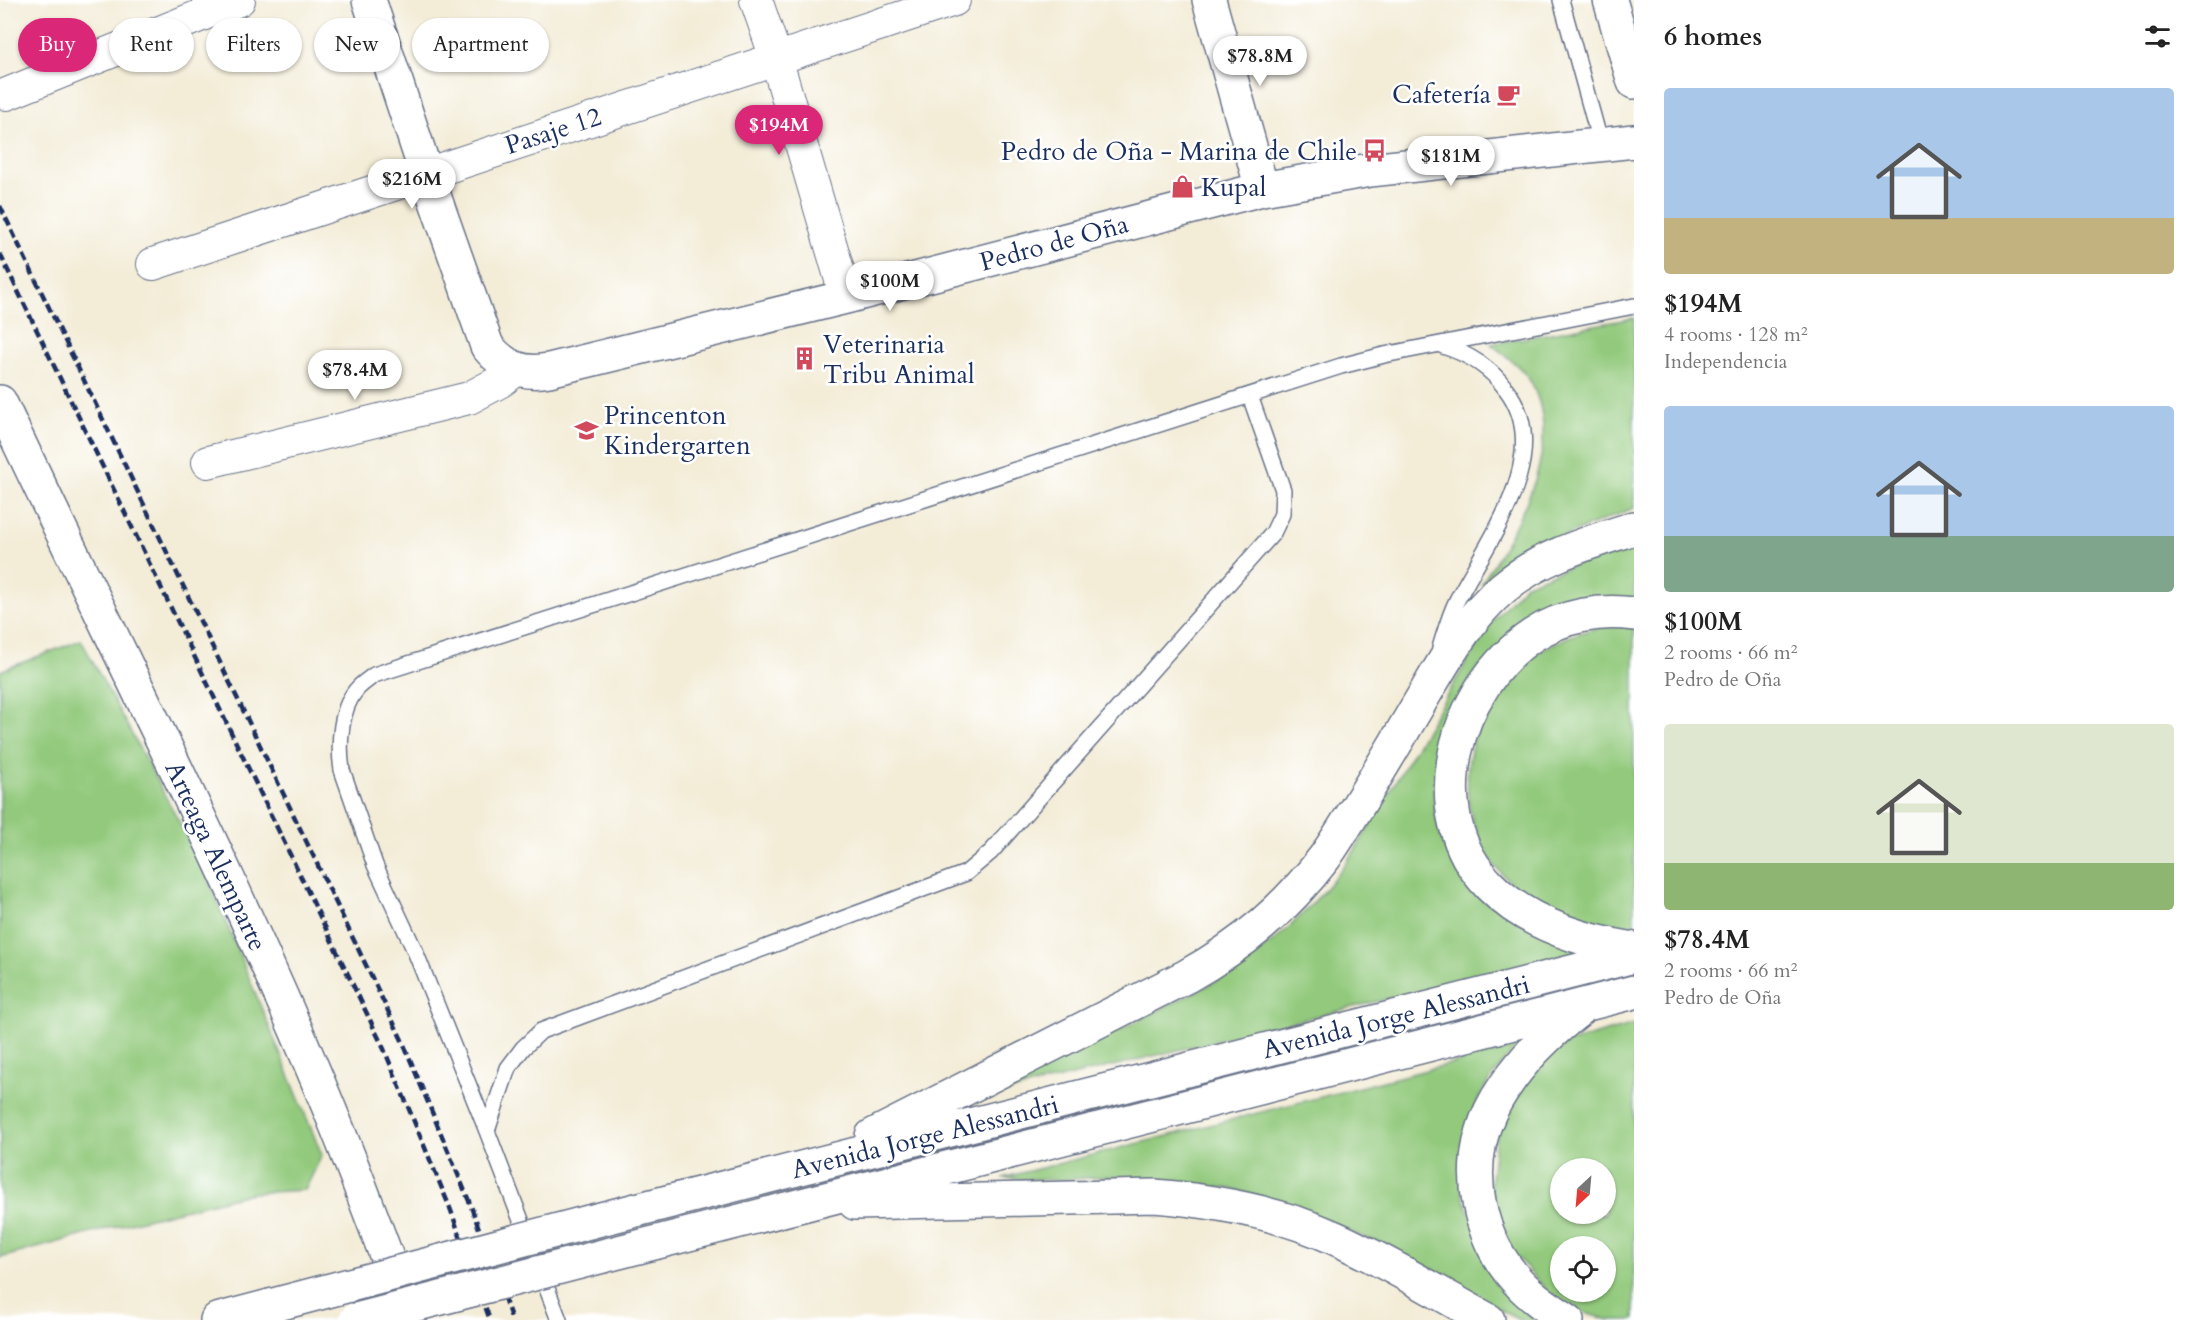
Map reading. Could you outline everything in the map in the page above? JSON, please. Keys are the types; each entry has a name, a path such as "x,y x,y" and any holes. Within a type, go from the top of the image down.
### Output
{"main road":[{"path":"369,0 426,173 487,346 505,364 517,369"},
{"path":"1209,0 1263,189"},
{"path":"1610,0 1634,81"},
{"name":"Pedro de Oña","path":"517,369 526,372 549,370 846,297 1263,189 1370,170 1634,141"},
{"name":"Arteaga Alemparte","path":"0,402 176,771 290,1018 361,1188 410,1320"},
{"path":"817,1164 1187,976 1221,956 1253,933 1297,892 1325,857 1434,678 1471,622 1486,604 1503,588 1550,558 1575,547 1634,528"},
{"path":"1634,614 1598,613 1554,624 1534,635 1511,653 1486,682 1468,713 1458,737 1451,788 1458,834 1466,853 1476,870 1501,896 1542,922 1571,935 1634,949"},
{"name":"Avenida Jorge Alessandri","path":"217,1320 589,1222 1634,956"},
{"name":"Avenida Jorge Alessandri","path":"356,1320 1634,992"},
{"path":"1567,1320 1544,1305 1523,1287 1505,1266 1483,1222 1476,1173 1483,1132 1501,1094 1537,1047 1586,1004"},
{"path":"805,1203 910,1203 1154,1196 1228,1205 1265,1213 1335,1238 1488,1320"}],"street":[{"path":"7,94 239,0"},
{"path":"756,0 777,58 846,297"},
{"name":"Pasaje 12","path":"153,264 954,0"},
{"path":"208,462 469,398 501,381 517,369"}],"lane":[{"path":"1561,0 1601,145"},
{"path":"559,1320 415,951 375,864 342,770 339,754 343,723 357,688 374,675 1363,360 1634,306"},
{"path":"1434,678 1447,624 1513,493 1518,478 1524,437 1517,407 1500,380 1473,358 1440,345"},
{"path":"487,1131 508,1068 523,1048 541,1031 956,877 966,873 990,852 1274,533 1282,514 1283,490 1250,396"}],"green space":[{"path":"1634,318 1634,508 1538,547 1481,585 1522,512 1533,485 1541,459 1543,432 1540,405 1529,379 1517,365 1491,344"},
{"path":"1634,542 1634,598 1479,666 1452,713 1436,763 1434,789 1436,815 1443,841 1467,884 1485,901 1583,951 986,1097 1209,985 1272,942 1324,891 1355,850 1488,626 1526,584"},
{"path":"1602,627 1634,627 1634,926 1603,930 1588,927 1531,901 1492,861 1477,834 1469,804 1468,773 1473,743 1484,714 1501,687 1524,663 1542,650 1581,632"},
{"path":"81,640 202,864 322,1155 305,1190 252,1193 0,1258 0,671"},
{"path":"1634,1024 1634,1320 1609,1320 1588,1314 1563,1302 1616,1302 1616,1236 1550,1236 1550,1293 1510,1249 1490,1187 1497,1127 1542,1060 1569,1043"},
{"path":"1517,1047 1492,1078 1472,1113 1466,1131 1460,1171 1466,1205 1503,1282 1513,1299 1536,1320 1519,1320 1368,1239 1271,1199 1231,1189 1150,1178 1104,1177 1058,1180 1002,1178"}],"railway":[{"path":"0,206 402,1040 469,1201 512,1320"},
{"path":"0,254 384,1049 450,1208 490,1320"}],"place":[{"name":"Cafetería","path":"1509,94"},
{"name":"Pedro de Oña - Marina de Chile","path":"1375,151"},
{"name":"Kupal","path":"1183,187"},
{"name":"Veterinaria Tribu Animal","path":"805,359"},
{"name":"Princenton Kindergarten","path":"586,430"}]}
